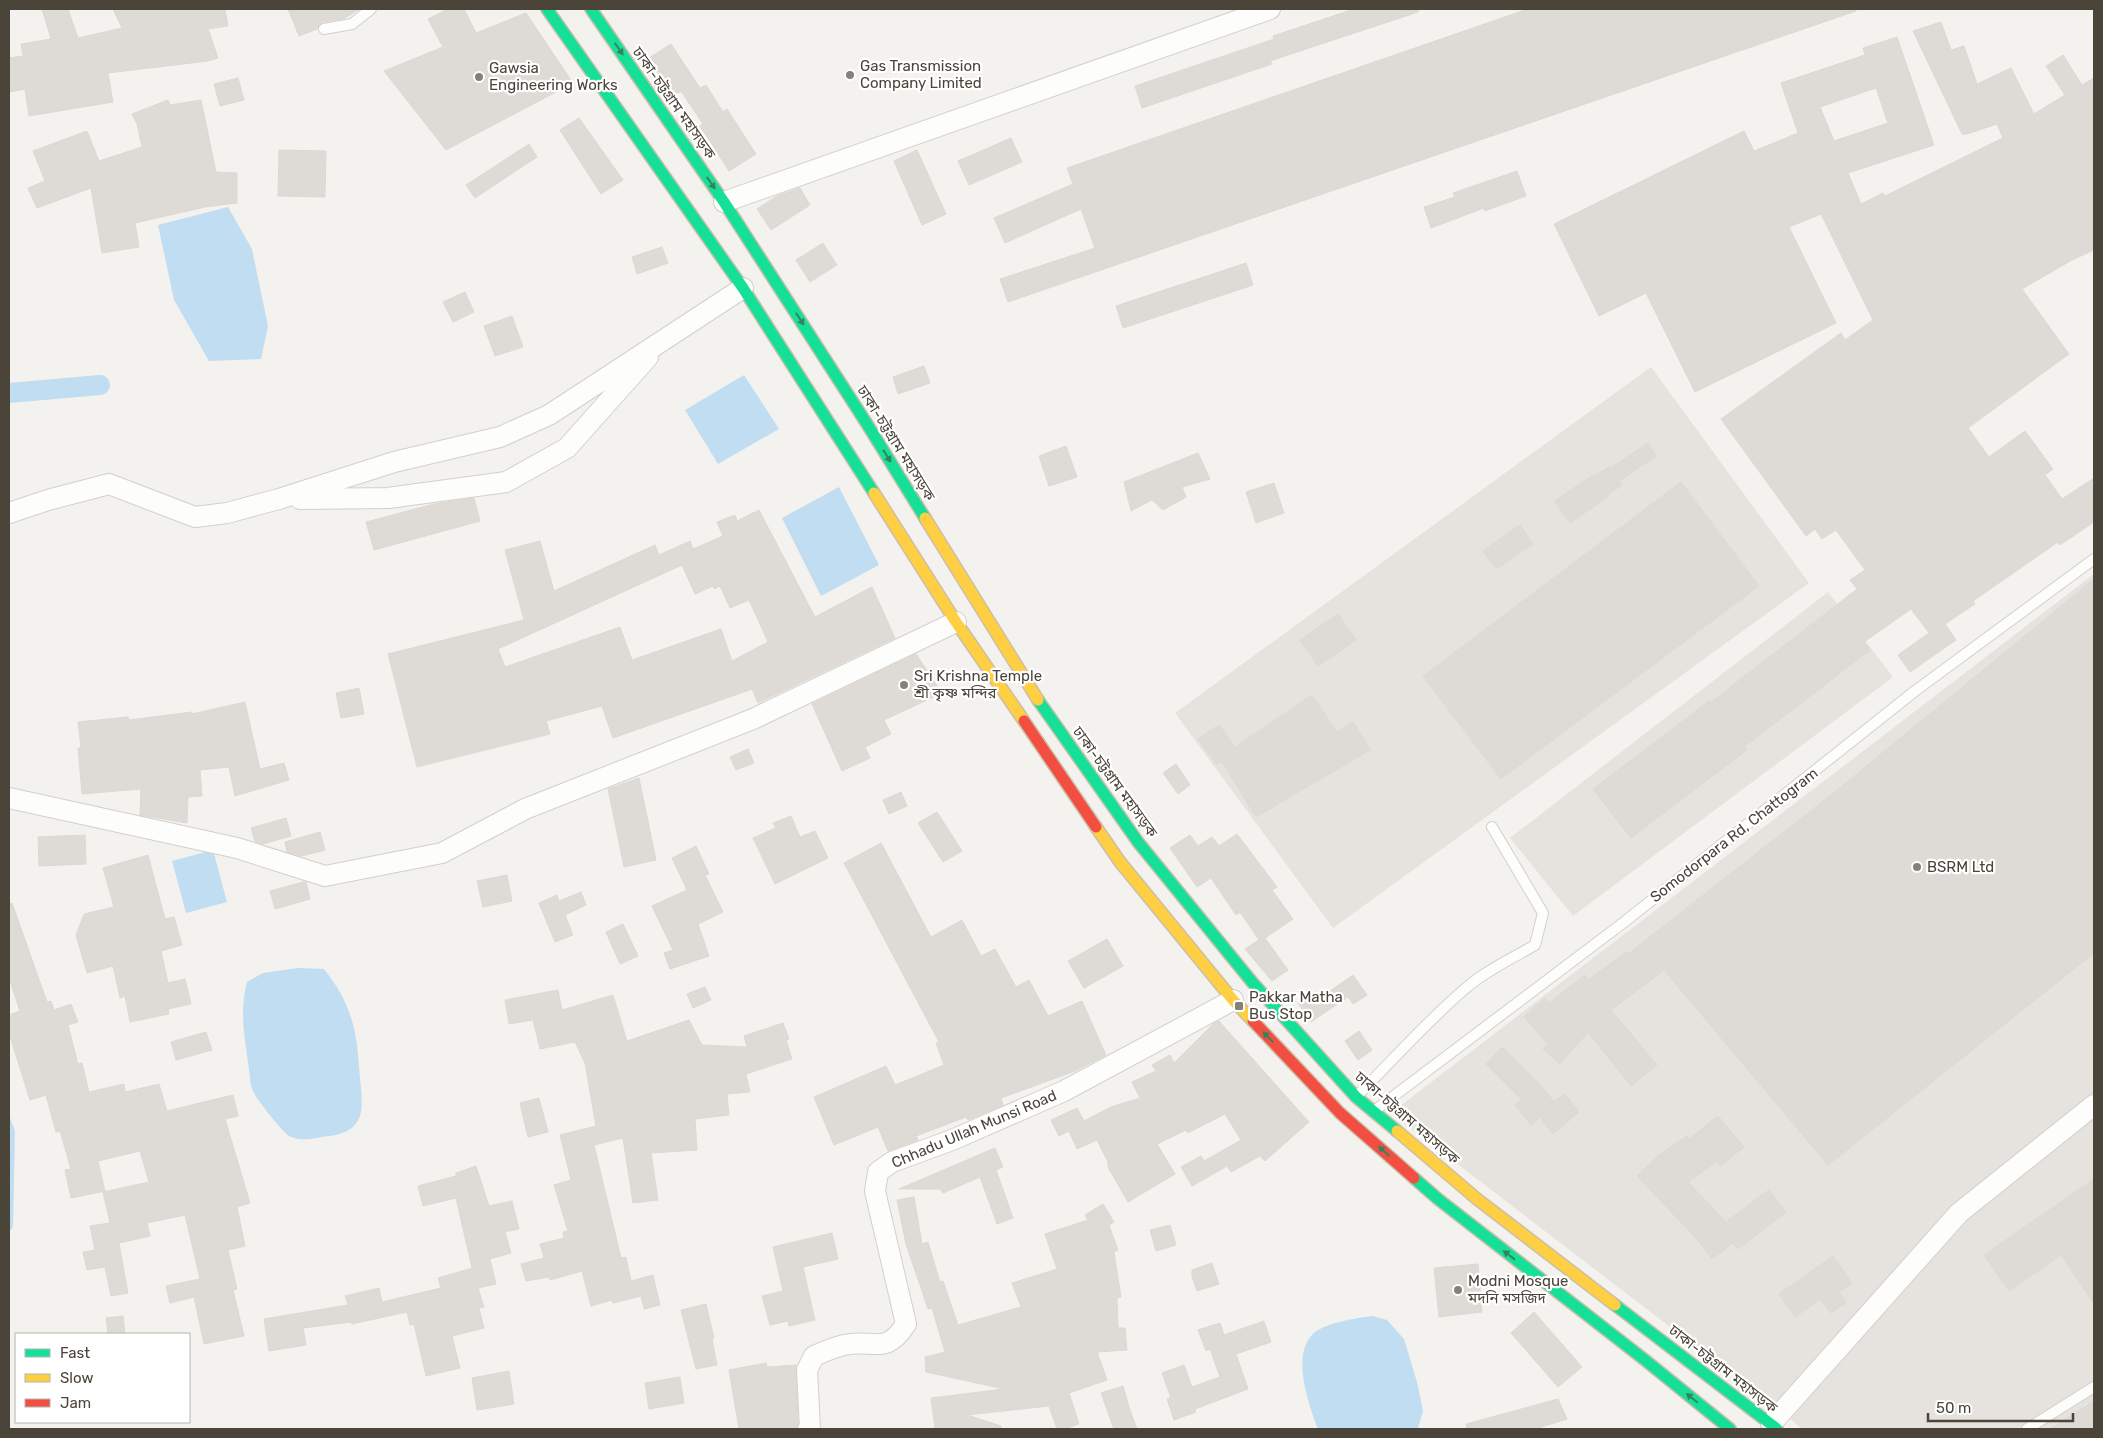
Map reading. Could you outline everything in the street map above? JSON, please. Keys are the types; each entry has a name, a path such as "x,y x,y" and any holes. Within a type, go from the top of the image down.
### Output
{"highway":[{"path":"547,9 743,288 956,622 1120,862 1233,1000 1340,1113 1438,1199 1645,1360 1730,1429"},
{"name":"ঢাকা-চট্টগ্রাম মহাসড়ক","path":"591,9 724,202 867,424 1033,693 1138,842 1252,982 1356,1097 1477,1199 1774,1427"}],"street":[{"path":"724,202 1270,9"},
{"path":"9,513 109,484 195,517 227,513 279,499 394,462 500,438 549,415 743,288"},
{"path":"279,499 388,498 506,482 567,448 662,340"},
{"path":"9,798 236,848 325,876 442,853 525,809 754,719 956,622"},
{"name":"Chhadu Ullah Munsi Road","path":"808,1429 810,1429 807,1370 814,1356 845,1344 885,1344 898,1337 906,1324 876,1191 878,1172 892,1162 952,1140 1064,1091 1233,1000"},
{"path":"1774,1427 1959,1213 2094,1105"}],"lane":[{"path":"324,29 352,24 371,9"},
{"name":"Somodorpara Rd, Chattogram","path":"1373,1111 1630,917 1915,691 2094,559"},
{"path":"1356,1097 1429,1021 1468,986 1535,945 1543,913 1492,827"},
{"path":"2027,1429 2094,1387"}],"shaded area":[{"path":"1651,367 1809,583 1333,928 1175,713"},
{"path":"2094,574 2094,1429 1803,1429 1391,1113"},
{"path":"1828,592 1893,677 1573,916 1510,838"}],"water":[{"path":"228,207 252,249 268,326 261,359 209,361 174,300 158,225"},
{"path":"744,375 779,429 718,464 685,410"},
{"path":"839,487 879,565 821,596 782,518"},
{"path":"213,850 227,902 186,913 172,861"},
{"path":"298,968 324,969 346,1003 354,1027 362,1099 360,1116 352,1128 335,1135 304,1139 294,1138 285,1133 255,1095 251,1083 243,1026 243,1004 247,982 263,973"},
{"path":"9,1115 15,1131 13,1227 9,1232"},
{"path":"1372,1316 1387,1320 1404,1339 1417,1382 1423,1411 1418,1428 1318,1429 1310,1408 1304,1382 1302,1369 1305,1345 1316,1331 1331,1324"}],"building":[{"path":"42,9 68,9 78,38 122,28 113,9 225,9 228,26 208,29 218,58 208,61 108,73 113,102 29,116 25,89 9,92 9,58 23,56 21,44 51,39"},
{"path":"288,9 360,9 343,19 322,22 317,29 299,36"},
{"name":"Gawsia Engineering Works","path":"448,9 464,9 476,33 526,13 573,83 446,150 384,71 443,47 428,19"},
{"path":"1354,9 1418,9 1418,12 1270,61 1272,64 1142,108 1135,86 1274,39 1273,36"},
{"path":"1528,9 1856,9 1856,11 1008,302 1000,279 1095,248 1081,209 1005,243 994,218 1073,184 1067,168"},
{"path":"1941,22 1951,50 1964,46 1977,84 2011,68 2034,114 2065,95 2046,66 2063,55 2082,85 2094,78 2094,250 2072,260 2022,289 2069,354 1968,428 1989,457 2025,431 2053,469 2045,475 2062,499 2094,478 2094,522 2060,545 2058,542 1973,601 1975,604 1945,624 1956,640 1910,672 1898,655 1929,633 1911,609 1864,642 1870,650 1744,747 1747,750 1631,838 1593,789 1709,701 1710,703 1857,589 1850,580 1865,570 1836,530 1822,539 1815,529 1806,536 1721,419 1841,333 1845,340 1873,320 1821,214 1789,227 1836,323 1695,392 1646,293 1599,316 1554,224 1744,131 1754,151 1798,133 1781,83 1865,55 1863,48 1897,37 1934,145 1848,173 1861,204 1883,193 1885,196 2003,138 1997,124 1962,134 1913,31","holes":["1876,88 1888,123 1834,141 1820,107"]},
{"path":"671,44 700,88 706,85 723,112 727,109 756,154 729,171 700,126 703,124 681,91 673,96 649,58"},
{"path":"238,78 244,100 220,106 214,84"},
{"path":"168,100 170,105 201,100 216,172 237,173 237,203 205,207 135,223 139,247 102,253 91,188 37,208 28,188 45,181 33,151 87,131 99,161 142,147 137,124 132,114"},
{"path":"579,118 623,180 601,194 560,130"},
{"path":"1011,138 1022,162 969,185 958,161"},
{"path":"529,144 537,157 475,198 466,185"},
{"path":"279,150 326,151 325,197 278,196"},
{"path":"917,150 946,214 922,225 894,161"},
{"path":"1517,171 1526,196 1485,211 1484,208 1431,228 1424,207 1455,197 1453,193"},
{"path":"800,188 810,205 771,230 757,209 777,196"},
{"path":"823,243 837,265 810,282 796,260"},
{"path":"662,247 668,263 637,274 632,257"},
{"path":"1246,263 1253,285 1123,328 1116,306"},
{"path":"465,292 474,312 453,322 443,302"},
{"path":"512,316 523,347 495,356 484,326"},
{"path":"924,366 930,383 898,394 893,377"},
{"path":"1648,443 1656,456 1619,481 1622,485 1570,523 1555,501 1593,475 1595,476 1609,467 1611,468"},
{"path":"1066,446 1077,477 1049,486 1039,456"},
{"path":"1198,453 1210,479 1182,487 1186,497 1163,510 1152,500 1131,511 1124,482"},
{"path":"1681,482 1759,586 1501,779 1423,676"},
{"path":"1274,483 1284,513 1256,523 1246,492"},
{"path":"474,498 480,521 374,550 366,522 434,504"},
{"path":"759,510 815,617 872,587 895,638 758,703 752,689 613,738 602,706 546,721 550,734 417,767 388,654 524,620 505,550 540,541 554,591 655,545 659,555 690,541 693,549 723,536 717,522 735,515 737,521","holes":["682,565 695,594 713,586 714,589 720,586 730,608 749,600 768,642 732,661 721,629 632,660 620,627 505,667 498,649"]},
{"path":"1520,525 1533,544 1496,569 1483,551"},
{"name":"BSRM Ltd","path":"2094,579 2094,953 1828,1165 1664,970 1611,1010 1657,1065 1631,1086 1588,1032 1560,1064 1543,1049 1548,1044 1524,1017 1545,998 1549,1003 1585,975 1588,980 1626,952 1628,954 1836,791"},
{"path":"1338,614 1356,640 1318,666 1300,640"},
{"path":"916,654 942,693 884,720 891,734 865,747 870,758 842,771 812,704"},
{"path":"359,688 364,714 341,718 336,693"},
{"path":"1312,695 1337,732 1353,722 1370,750 1256,817 1222,762 1217,765 1198,739 1219,725 1235,747"},
{"path":"245,702 260,769 284,763 289,780 235,796 229,767 200,770 202,796 188,797 187,823 140,815 141,789 82,794 78,748 81,748 78,722 128,717 129,720 192,712 192,714"},
{"path":"748,749 754,763 736,770 730,757"},
{"path":"1176,764 1190,785 1178,794 1163,773"},
{"path":"639,778 656,860 624,867 608,789"},
{"path":"901,792 907,806 889,814 883,800"},
{"path":"937,812 962,851 943,862 918,823"},
{"path":"791,816 800,837 815,831 828,858 775,884 753,838 776,828 773,823"},
{"path":"286,818 291,836 263,844 255,841 251,828"},
{"path":"320,832 325,850 302,856 287,852 285,842"},
{"path":"1237,834 1277,887 1272,890 1293,919 1265,938 1288,970 1272,981 1245,949 1259,940 1240,912 1236,915 1211,878 1197,887 1170,848 1190,835 1198,846 1212,837 1219,846"},
{"path":"85,835 86,864 39,866 38,837"},
{"path":"881,843 931,937 962,920 981,956 995,949 1016,987 1029,980 1048,1016 1082,1001 1106,1055 1075,1071 1001,1098 1003,1105 968,1120 966,1117 916,1136 918,1140 888,1151 878,1127 834,1145 814,1097 886,1066 895,1085 944,1065 936,1043 939,1042 844,863"},
{"path":"696,846 709,874 705,875 723,912 698,924 709,956 670,969 664,953 673,950 652,906 687,890 672,858"},
{"path":"148,855 165,919 174,917 182,945 161,951 168,983 185,979 191,1004 168,1009 169,1014 130,1022 125,996 120,998 113,966 87,973 76,935 84,914 114,907 103,868"},
{"path":"507,875 512,901 483,907 477,881"},
{"path":"306,882 310,899 275,909 270,891"},
{"path":"581,892 586,905 565,915 573,935 555,942 539,903 557,895 559,901"},
{"path":"12,903 47,1002 51,1001 54,1010 71,1004 78,1022 68,1025 78,1064 82,1063 89,1092 124,1084 125,1092 159,1084 167,1111 233,1095 238,1116 225,1119 250,1203 237,1207 245,1246 228,1250 237,1289 233,1290 244,1336 204,1344 194,1297 170,1303 166,1286 200,1279 185,1215 147,1223 150,1236 119,1243 128,1293 111,1296 105,1267 87,1270 83,1252 95,1250 90,1226 110,1223 103,1192 149,1182 140,1151 98,1161 105,1191 71,1198 65,1170 71,1169 60,1131 56,1132 46,1095 30,1100 9,1033 9,1015 20,1011 9,978 9,904"},
{"path":"623,924 638,956 620,964 606,932"},
{"path":"1107,939 1123,966 1084,988 1068,961"},
{"path":"1353,975 1367,995 1353,1004 1348,997 1311,1022 1298,1003 1312,993 1317,1000"},
{"path":"705,987 711,1000 693,1008 687,994"},
{"path":"558,990 562,1010 613,995 627,1041 689,1020 702,1045 747,1047 744,1036 783,1023 789,1039 786,1040 792,1059 746,1074 750,1092 727,1094 729,1115 695,1119 697,1150 651,1153 658,1200 633,1203 623,1138 594,1145 621,1258 626,1257 631,1281 653,1275 660,1305 644,1309 641,1296 613,1303 612,1300 591,1306 582,1271 550,1280 549,1277 526,1281 521,1264 544,1258 540,1244 564,1238 563,1232 568,1231 554,1185 571,1180 560,1135 596,1126 585,1063 575,1042 540,1049 533,1020 509,1024 505,1000"},
{"path":"1219,1021 1309,1122 1265,1161 1260,1156 1231,1172 1227,1166 1192,1186 1181,1167 1201,1156 1204,1161 1241,1140 1225,1114 1188,1133 1186,1130 1157,1144 1175,1174 1128,1202 1108,1167 1108,1162 1097,1140 1077,1149 1069,1131 1059,1136 1051,1120 1077,1108 1084,1121 1111,1107 1140,1098 1132,1082 1156,1071 1152,1065 1170,1055 1174,1063 1213,1024"},
{"path":"1359,1031 1372,1050 1358,1060 1345,1041"},
{"path":"206,1032 212,1050 176,1060 171,1042"},
{"path":"1502,1047 1540,1085 1554,1102 1565,1094 1579,1112 1553,1134 1540,1117 1531,1125 1515,1105 1522,1100 1486,1064"},
{"path":"539,1098 548,1132 528,1137 520,1103"},
{"path":"1718,1116 1744,1147 1720,1166 1716,1162 1688,1182 1726,1222 1769,1190 1786,1212 1738,1249 1733,1243 1712,1259 1698,1240 1637,1176 1658,1156 1687,1136 1689,1139"},
{"path":"995,1148 1003,1167 996,1170 1013,1218 997,1224 980,1177 943,1193 940,1189 899,1189"},
{"path":"476,1166 489,1206 512,1201 519,1229 505,1232 511,1253 490,1259 496,1284 478,1288 484,1307 479,1308 484,1328 452,1336 460,1368 426,1376 414,1324 410,1325 407,1312 352,1324 351,1322 303,1328 306,1345 269,1351 264,1319 348,1305 345,1296 379,1288 382,1302 441,1288 438,1278 472,1268 456,1198 423,1206 418,1186 456,1176 456,1173"},
{"path":"2094,1179 2094,1304 2061,1255 2009,1291 1984,1255"},
{"path":"914,1197 922,1244 928,1242 940,1282 943,1281 958,1325 1021,1307 1012,1283 1057,1269 1045,1234 1088,1220 1085,1215 1103,1204 1114,1222 1109,1225 1118,1250 1114,1252 1121,1297 1117,1298 1118,1328 1125,1328 1127,1350 1097,1352 1107,1380 1069,1393 1079,1424 1064,1429 1057,1429 1049,1406 967,1415 1001,1426 1000,1429 935,1429 931,1398 1004,1389 926,1372 925,1357 945,1352 932,1308 928,1309 906,1244 897,1200"},
{"path":"1170,1225 1176,1245 1156,1251 1150,1230"},
{"path":"832,1233 838,1259 803,1267 815,1320 789,1326 788,1321 770,1325 762,1296 783,1291 773,1247"},
{"path":"1833,1256 1852,1283 1839,1292 1846,1303 1831,1313 1820,1299 1795,1317 1779,1294"},
{"path":"1212,1263 1219,1284 1197,1291 1192,1277 1192,1270"},
{"name":"Modni Mosque মদনি মসজিদ","path":"1478,1264 1482,1312 1439,1317 1434,1268"},
{"path":"706,1304 714,1338 712,1339 717,1365 696,1369 681,1310"},
{"path":"1534,1312 1582,1367 1558,1387 1511,1333"},
{"path":"123,1316 125,1333 108,1333 106,1318"},
{"path":"1264,1321 1271,1342 1236,1354 1248,1389 1195,1409 1196,1412 1174,1420 1167,1399 1171,1398 1162,1373 1184,1365 1192,1387 1220,1377 1210,1349 1206,1351 1198,1330 1220,1323 1224,1335"},
{"path":"766,1363 767,1367 796,1365 798,1423 796,1429 739,1429 729,1370"},
{"path":"509,1371 514,1404 477,1410 472,1378"},
{"path":"680,1377 684,1403 649,1409 645,1383"},
{"path":"1123,1386 1137,1429 1114,1429 1101,1393"},
{"path":"1558,1399 1567,1419 1535,1429 1467,1429 1466,1424"},
{"path":"2094,1401 2094,1429 2050,1429"}],"waterway":[{"path":"9,393 100,385"}],"traffic: fast":[{"path":"547,9 743,288 874,493"},
{"path":"591,9 724,202 867,424 925,518"},
{"path":"1038,700 1138,842 1252,982 1356,1097 1397,1131"},
{"path":"1414,1178 1438,1199 1645,1360 1730,1429"},
{"path":"1615,1305 1777,1429"}],"traffic: slow":[{"path":"874,493 956,622 1024,721"},
{"path":"925,518 1038,700"},
{"path":"1096,827 1120,862 1233,1000 1253,1021"},
{"path":"1397,1131 1477,1199 1615,1305"}],"traffic: jam":[{"path":"1024,721 1096,827"},
{"path":"1253,1021 1340,1113 1414,1178"}],"place":[{"name":"Gas Transmission Company Limited","path":"850,75"},
{"name":"Gawsia Engineering Works","path":"479,77"},
{"name":"Sri Krishna Temple শ্রী কৃষ্ণ মন্দির","path":"904,685"},
{"name":"BSRM Ltd","path":"1917,867"},
{"name":"Pakkar Matha Bus Stop","path":"1239,1006"},
{"name":"Modni Mosque মদনি মসজিদ","path":"1458,1290"}]}
